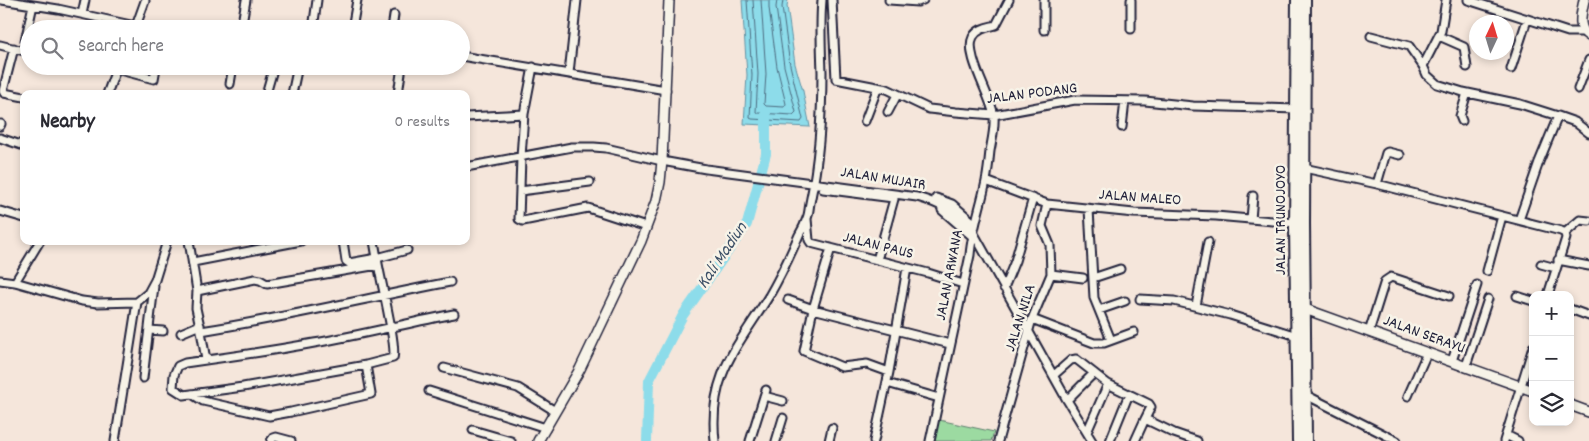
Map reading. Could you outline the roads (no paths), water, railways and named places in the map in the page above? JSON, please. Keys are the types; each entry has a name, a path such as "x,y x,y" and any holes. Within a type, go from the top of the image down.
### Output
{"highway":[{"name":"JALAN TRUNOJOYO","path":"1297,0 1297,336 1301,350 1306,395 1306,441"},
{"name":"JALAN TRUNOJOYO","path":"1298,441 1301,350 1305,309 1305,0"}],"main road":[{"path":"538,441 580,369 627,272 656,201 662,162 669,0"},
{"path":"1584,0 1580,23 1586,34"},
{"name":"JALAN SERAYU","path":"1305,309 1529,389"},
{"path":"1574,406 1589,412"}],"street":[{"path":"2,0 105,20"},
{"path":"82,14 85,0"},
{"path":"243,20 246,0"},
{"path":"314,20 317,0"},
{"path":"354,20 357,0"},
{"path":"569,73 577,0"},
{"path":"715,441 714,404 719,381 733,350 784,269 807,218 814,182 822,97 820,0"},
{"name":"JALAN PODANG","path":"832,0 836,79 887,89 896,95 929,109 994,115 1075,100 1146,101 1193,106 1297,109"},
{"path":"890,0 922,0"},
{"path":"994,115 990,98 971,52 973,37 977,32 997,23 1009,0"},
{"path":"1044,0 1044,30"},
{"path":"1131,0 1131,29"},
{"path":"1423,66 1439,36 1446,0"},
{"path":"1468,0 1568,32 1586,34"},
{"path":"136,20 145,1"},
{"path":"30,20 33,5"},
{"path":"393,20 394,15"},
{"path":"1511,69 1527,20"},
{"path":"1371,36 1409,46 1427,75 1437,84 1467,93 1520,104 1558,116 1575,122 1589,133"},
{"path":"1439,36 1464,47 1467,67"},
{"path":"0,45 20,50"},
{"path":"14,48 3,91 4,93 20,96"},
{"path":"470,57 666,90"},
{"path":"1578,89 1589,60"},
{"path":"533,67 524,114 519,219 521,221 588,208 646,226"},
{"path":"108,90 114,75"},
{"path":"140,75 154,79 155,75"},
{"path":"230,84 232,75"},
{"path":"267,90 271,75"},
{"path":"293,90 296,75"},
{"path":"399,90 401,75"},
{"path":"865,121 878,87"},
{"path":"1462,120 1460,116 1467,93"},
{"path":"888,112 896,95"},
{"path":"1122,127 1125,101"},
{"path":"470,116 524,114"},
{"name":"JALAN ARWANA","path":"930,441 970,255 972,234 986,181 994,128 994,115"},
{"path":"1518,220 1538,162 1558,116"},
{"path":"0,138 20,145"},
{"name":"JALAN MUJAIR","path":"470,166 572,147 594,147 606,148 662,162 814,182 917,197 932,201 953,212 972,234 1092,441"},
{"path":"1377,184 1386,153 1400,155"},
{"path":"1304,168 1377,184 1564,233 1566,238 1549,291"},
{"path":"825,181 928,196 952,204 975,224"},
{"name":"JALAN MALEO","path":"986,181 1047,204 1134,213 1296,223"},
{"path":"520,191 590,182"},
{"path":"823,189 917,201 945,212 972,234"},
{"path":"1251,220 1253,196"},
{"path":"877,260 894,198"},
{"path":"1004,288 1015,261 1032,198"},
{"name":"JALAN NILA","path":"998,441 1032,319 1050,274 1050,245 1042,226 1047,204"},
{"path":"1089,208 1094,298 1111,340"},
{"path":"0,211 20,217"},
{"path":"1487,271 1502,216"},
{"name":"JALAN PAUS","path":"807,218 809,240 819,246 963,284"},
{"path":"1564,233 1580,220 1589,221"},
{"path":"1196,306 1208,242"},
{"path":"15,282 38,245"},
{"path":"143,378 155,280 166,245"},
{"path":"190,245 197,291 196,308 206,360"},
{"path":"193,262 280,245"},
{"path":"344,245 346,261 349,263 377,261"},
{"path":"375,245 385,294 390,326 395,352 394,356 366,365 243,387 184,395 173,388 174,375 178,366 185,364 315,343 390,326 454,314"},
{"path":"831,248 813,309 804,351 842,367 867,364 889,372"},
{"path":"197,291 255,279 267,284 377,261 408,250"},
{"path":"1558,260 1589,266"},
{"path":"1541,264 1556,268"},
{"path":"874,441 887,383 907,268"},
{"path":"1093,278 1120,270"},
{"path":"1050,274 1083,278"},
{"path":"1369,332 1385,280 1388,278 1391,277 1449,296"},
{"path":"0,280 15,282 82,301 98,303 137,302 148,293 155,280"},
{"path":"181,333 201,328 291,316 385,294 450,282"},
{"path":"1452,361 1477,285"},
{"path":"1517,296 1529,300"},
{"path":"1140,299 1174,301 1196,306 1297,336"},
{"path":"1466,366 1488,299"},
{"path":"788,300 813,309 950,344"},
{"path":"1099,310 1125,301"},
{"path":"115,441 137,302"},
{"path":"1574,310 1589,316"},
{"path":"1032,319 1094,343 1104,343 1134,332"},
{"path":"149,330 163,331"},
{"path":"1408,396 1428,353"},
{"path":"1054,376 1074,359 1108,384 1149,404 1150,407 1135,441"},
{"path":"1518,441 1505,438 1529,359"},
{"path":"192,394 203,401 269,416 371,394 366,365"},
{"path":"444,368 518,388 555,411"},
{"path":"1067,400 1094,374"},
{"path":"887,383 939,398"},
{"path":"1087,432 1108,384"},
{"path":"429,391 546,428"},
{"path":"750,441 765,393 783,401"},
{"path":"1110,441 1129,394"},
{"path":"1306,395 1397,441"},
{"path":"776,441 783,418"},
{"path":"1145,419 1174,433 1197,441"},
{"path":"829,441 832,428"},
{"path":"473,430 511,441"},
{"path":"271,441 276,437 291,441"}],"water":[{"path":"742,0 788,0 787,6 795,64 803,91 810,127 744,124 747,75"}],"waterway":[{"name":"Kali Madiun","path":"647,441 649,381 683,315 747,224 766,154 766,113"}]}
